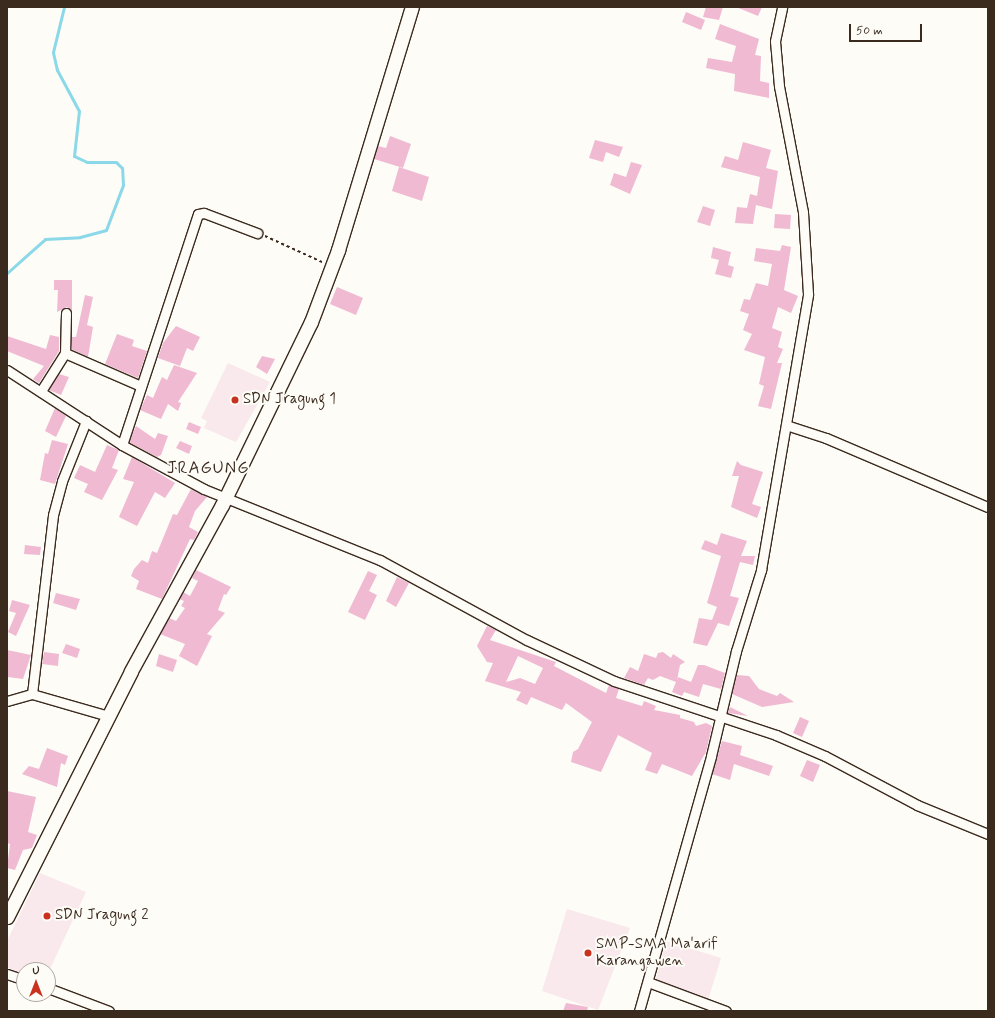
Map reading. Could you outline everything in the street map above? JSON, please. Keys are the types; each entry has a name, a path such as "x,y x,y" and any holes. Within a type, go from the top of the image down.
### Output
{"main road":[{"path":"7,917 108,716 227,496 304,339 333,267 412,7"}],"street":[{"path":"640,1011 722,715 736,651 761,570 808,294 802,212 779,78 775,41 782,7"},
{"path":"122,445 198,214 204,213 257,233"},
{"path":"41,391 65,353 66,313"},
{"path":"65,353 141,386"},
{"path":"7,370 122,445 204,489 227,496 386,563 527,640 614,681 722,715 818,753 917,805 988,834"},
{"path":"32,694 53,515 62,481 86,421"},
{"path":"786,425 826,438 988,507"},
{"path":"7,701 32,694 108,716"},
{"path":"648,982 726,1011"},
{"path":"56,991 109,1011"}],"path":[{"path":"257,233 333,267"}],"shaded area":[{"name":"SDN Jragung 1","path":"228,363 270,382 236,442 204,428 207,421 201,418"},
{"name":"SDN Jragung 2","path":"40,873 86,892 53,962 16,962 16,971 7,967 7,941"},
{"name":"SMP-SMA Ma'arif Karangawen","path":"567,909 630,928 598,1010 542,991"},
{"path":"666,941 721,958 708,1000 656,979"}],"building":[{"path":"706,7 723,7 719,20 703,17"},
{"path":"736,7 762,7 758,16"},
{"path":"686,12 705,20 701,30 682,22"},
{"path":"720,24 759,39 755,55 761,56 760,81 769,83 769,98 734,91 735,74 706,68 708,58 732,62 736,46 715,39"},
{"path":"390,136 411,144 403,168 374,159 378,146 386,148"},
{"path":"595,140 623,147 619,157 606,152 603,162 589,158"},
{"path":"743,142 771,150 766,168 778,171 772,209 756,205 753,224 735,223 737,207 747,208 750,194 757,196 760,177 721,167 725,156 738,160"},
{"path":"631,162 642,165 630,194 610,185 614,173 626,177"},
{"path":"399,167 429,177 422,201 392,191"},
{"path":"703,206 715,210 710,226 697,222"},
{"path":"775,214 791,215 790,229 774,228"},
{"path":"782,245 791,247 784,290 798,296 791,313 778,307 772,328 782,332 778,347 783,349 777,363 782,363 771,409 758,406 764,386 759,384 765,357 744,350 752,334 743,330 749,314 740,311 744,299 750,300 756,283 768,286 772,264 754,261 756,248 780,251"},
{"path":"713,247 731,252 728,265 734,267 731,278 715,274 719,260 711,258"},
{"path":"54,280 72,280 72,312 67,307 57,312 58,290 54,290"},
{"path":"337,287 363,298 356,315 330,304"},
{"path":"85,295 93,297 87,325 93,327 88,357 71,349 71,337 76,337"},
{"path":"176,326 200,337 193,351 187,348 180,366 158,358 163,343"},
{"path":"117,334 134,340 132,346 147,351 138,378 105,364"},
{"path":"50,335 59,337 59,351 39,383 33,379 44,366 7,351 7,336 46,349"},
{"path":"262,356 275,359 267,374 256,367"},
{"path":"174,365 197,373 178,402 181,403 178,411 168,404 161,419 140,410 147,395 153,398 162,377 167,380"},
{"path":"59,374 69,377 61,395 49,390"},
{"path":"55,408 66,416 56,437 45,431"},
{"path":"189,422 201,427 198,434 186,429"},
{"path":"136,426 155,439 158,433 168,436 161,455 157,457 129,442"},
{"path":"52,440 68,444 55,484 40,480 45,453 48,454"},
{"path":"180,441 192,446 189,454 176,448"},
{"path":"107,445 119,450 112,468 118,470 102,500 84,492 88,484 74,478 80,465 95,472"},
{"path":"132,457 175,483 165,498 155,492 137,526 119,517 134,482 123,479"},
{"path":"737,461 741,465 763,472 752,504 761,507 757,518 731,507 739,476 732,476"},
{"path":"191,489 207,497 195,511 189,527 198,532 194,540 190,539 162,599 136,589 139,581 131,576 134,569 142,560 148,563 152,551 157,553 173,514 177,515"},
{"path":"721,533 747,541 741,556 755,556 753,565 740,562 730,596 739,598 729,626 718,623 707,646 693,643 699,618 712,620 717,607 707,603 721,556 701,549 705,540 717,545"},
{"path":"25,545 41,547 40,555 24,554"},
{"path":"196,570 231,587 226,595 224,594 218,610 225,613 207,634 212,636 197,666 179,656 185,644 160,634 169,618 176,621 185,608 181,606 184,601 179,599 183,592 190,596 198,581 192,578"},
{"path":"368,571 377,575 369,591 377,595 365,620 348,612"},
{"path":"397,577 409,583 396,607 386,601"},
{"path":"56,593 80,599 76,610 53,603"},
{"path":"12,600 30,605 16,636 8,632 16,613 9,611"},
{"path":"487,626 496,630 490,640 556,662 554,666 606,693 609,685 619,689 616,698 642,706 644,701 656,706 654,710 680,715 680,718 694,722 696,726 706,723 712,726 706,752 692,776 662,764 657,774 645,770 652,753 618,735 601,772 571,762 573,752 578,749 592,722 566,703 562,710 531,697 527,705 516,700 521,692 485,681 493,663 487,662 477,646","holes":["518,656 543,668 535,684 520,678 506,682"]},
{"path":"66,644 80,649 77,658 62,653"},
{"path":"7,650 31,655 23,679 8,677"},
{"path":"44,652 59,654 58,666 42,664"},
{"path":"663,652 671,658 673,654 685,662 680,665 677,680 678,677 691,682 698,665 704,665 725,673 721,689 703,684 699,697 684,692 682,696 672,692 676,682 660,676 653,680 648,678 644,685 624,678 630,667 638,671 644,654 656,658 658,653"},
{"path":"159,654 177,660 173,672 156,666"},
{"path":"737,675 749,676 759,689 777,696 780,693 794,702 762,707 732,694"},
{"path":"730,707 748,716 728,713"},
{"path":"800,717 809,721 802,737 793,733"},
{"path":"722,741 742,746 740,755 773,766 769,776 734,764 730,780 712,774"},
{"path":"47,748 68,756 65,765 61,763 57,787 22,774 29,766 39,769"},
{"path":"807,760 820,765 813,782 800,776"},
{"path":"7,791 36,797 28,832 37,835 32,848 23,850 15,870 7,868 10,844 7,843"},
{"path":"566,1003 588,1007 587,1011 563,1011"}],"waterway":[{"path":"7,273 45,239 80,237 106,230 123,185 122,168 116,162 87,162 74,156 79,111 57,70 53,52 64,7"}],"place":[{"name":"SDN Jragung 1","path":"235,400"},
{"name":"SDN Jragung 2","path":"47,916"},
{"name":"SMP-SMA Ma'arif Karangawen","path":"588,953"}],"district":[{"name":"JRAGUNG","path":"208,469"}]}
